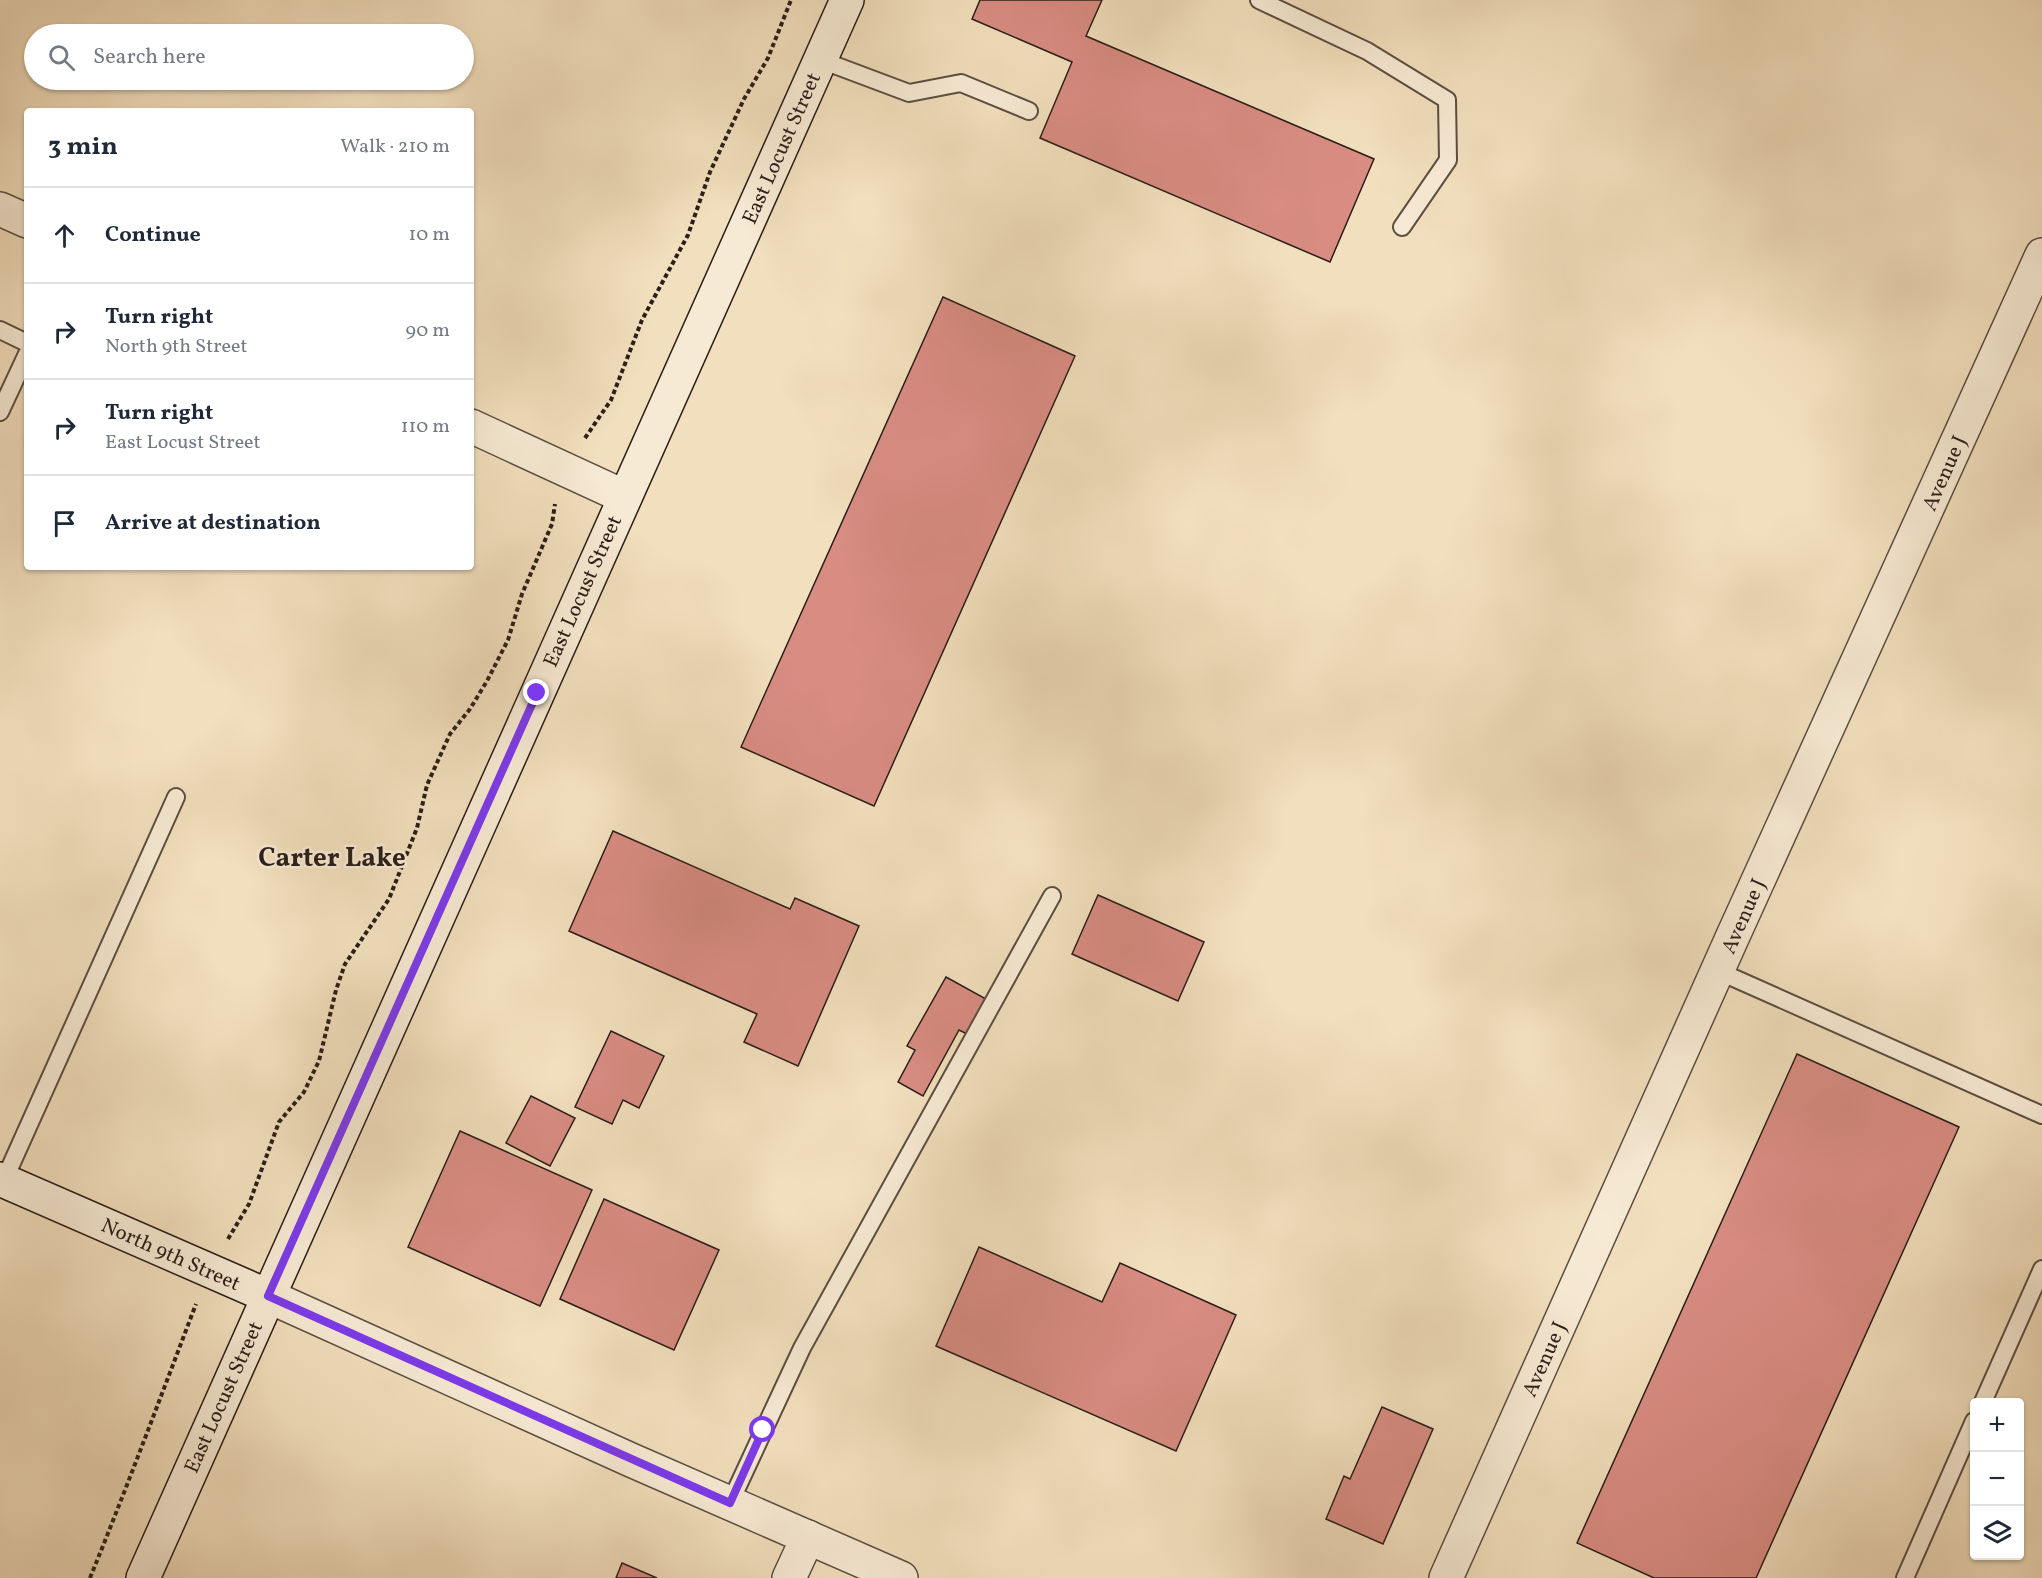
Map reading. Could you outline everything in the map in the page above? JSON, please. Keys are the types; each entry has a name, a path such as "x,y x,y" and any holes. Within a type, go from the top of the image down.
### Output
{"street":[{"name":"East Locust Street","path":"143,1578 847,0"},
{"name":"Avenue J","path":"1446,1578 2042,255"},
{"path":"474,427 624,497"},
{"name":"North 9th Street","path":"1,1182 210,1270 901,1578"},
{"path":"789,1578 808,1537"}],"lane":[{"path":"1259,0 1367,51 1447,100 1448,160 1402,227"},
{"path":"820,60 909,93 961,83 1029,111"},
{"path":"0,330 24,342"},
{"path":"0,412 24,360"},
{"path":"1,1182 176,797"},
{"path":"730,1503 802,1348 1052,896"},
{"path":"1718,971 2042,1115"},
{"path":"1985,1398 2042,1269"},
{"path":"1905,1578 1970,1430"}],"path":[{"path":"90,1578 210,1270 249,1204 279,1122 304,1092 319,1061 336,990 345,964 389,899 417,828 427,785 450,734 470,709 508,640 522,594 552,524 556,495 567,470 590,429 611,400 642,321 688,235 710,172 744,99 768,58 791,0"}],"building":[{"path":"980,0 1102,0 1086,36 1374,159 1330,262 1040,138 1072,62 972,19"},
{"path":"943,297 1075,356 874,806 741,747"},
{"path":"613,831 790,909 795,898 859,926 798,1066 744,1042 757,1014 569,931"},
{"path":"1098,895 1204,942 1178,1001 1072,954"},
{"path":"946,977 986,999 967,1034 959,1030 923,1096 898,1082 915,1050 907,1046"},
{"path":"611,1031 664,1056 639,1108 623,1100 612,1124 575,1107"},
{"path":"1797,1054 1959,1127 1756,1578 1654,1578 1577,1543"},
{"path":"531,1096 575,1118 550,1166 506,1143"},
{"path":"460,1131 592,1190 540,1306 408,1247"},
{"path":"604,1199 719,1250 674,1350 560,1299"},
{"path":"979,1247 1102,1302 1120,1263 1236,1315 1176,1451 936,1346"},
{"path":"1382,1407 1433,1429 1383,1544 1326,1519 1344,1476 1350,1479"},
{"path":"622,1563 657,1578 616,1578"}],"district":[{"name":"Carter Lake","path":"332,857"}],"route":[{"path":"537,693 268,1296 730,1503 763,1430"}]}
